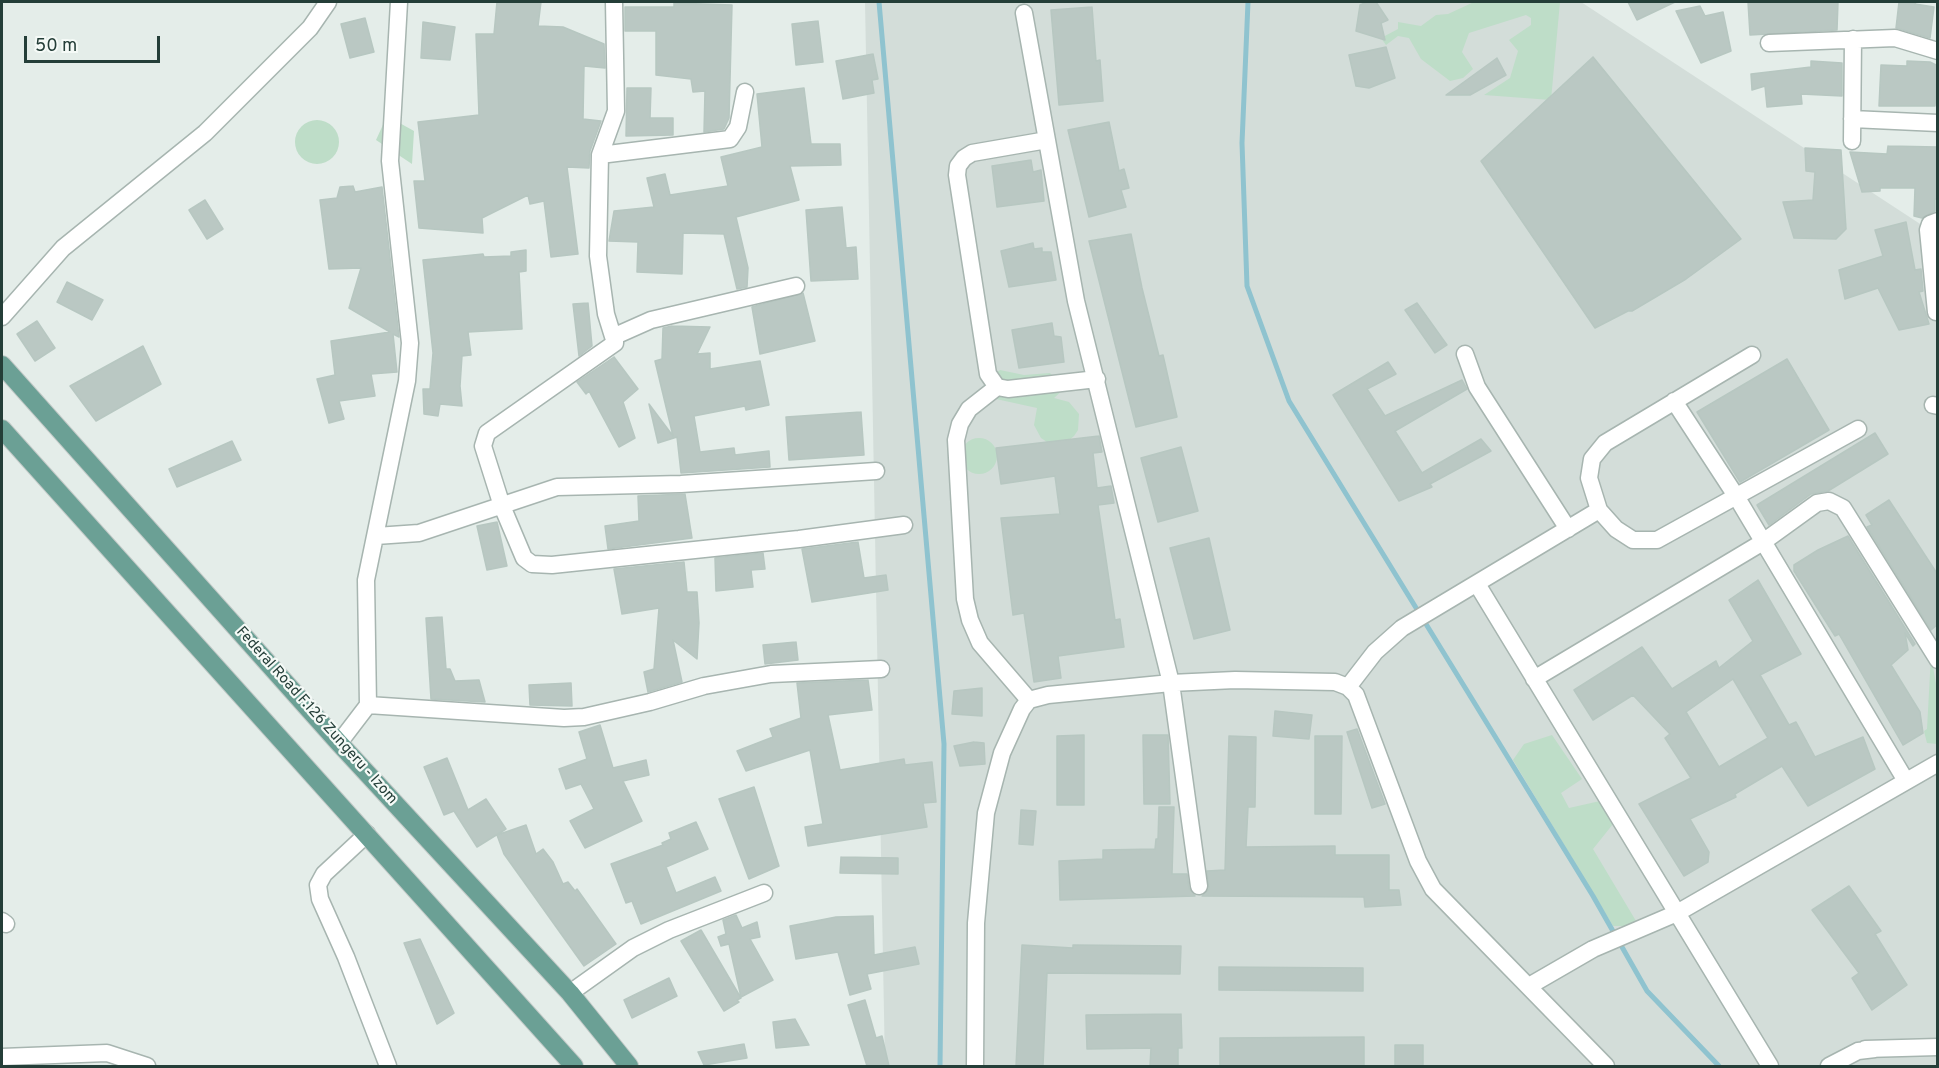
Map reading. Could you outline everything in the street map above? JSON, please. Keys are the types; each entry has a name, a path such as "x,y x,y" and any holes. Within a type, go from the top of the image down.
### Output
{"main road":[{"name":"Federal Road F.126 Zungeru - Izom","path":"2,365 339,743 570,993 629,1066"},
{"path":"2,429 574,1066"}],"street":[{"path":"2,317 63,248 205,133 309,28 328,2"},
{"path":"339,743 368,705 364,602 366,580 407,381 410,343 390,160 399,2"},
{"path":"614,2 616,111 600,155 598,256 606,314 615,343"},
{"path":"1024,13 1076,301 1171,683 1198,886"},
{"path":"1769,43 1895,38 1938,51"},
{"path":"1852,39 1852,141"},
{"path":"600,155 730,138 738,127 745,92"},
{"path":"1852,119 1938,123"},
{"path":"1047,140 972,153 958,166 957,175 988,374 997,387 1008,389 1097,379"},
{"path":"1936,312 1928,230 1930,224 1938,221"},
{"path":"615,343 615,336 651,320 796,286"},
{"path":"615,343 487,433 483,446 502,506 524,558 532,564 543,566 799,539 904,525"},
{"path":"1465,354 1477,387 1568,529"},
{"path":"1752,355 1605,443 1592,459 1589,478 1599,510 1616,529 1634,540 1657,540 1858,429"},
{"path":"997,387 969,409 960,424 956,440 965,599 970,620 980,643 1029,700"},
{"path":"1674,401 1736,496 1906,781"},
{"path":"376,536 419,533 557,487 681,484 876,471"},
{"path":"1534,679 1763,542 1817,503 1829,501 1843,508 1938,660"},
{"path":"1348,687 1376,652 1402,628 1439,608 1599,510"},
{"path":"1477,584 1770,1066"},
{"path":"368,705 564,718 584,717 704,686 771,674 881,669"},
{"path":"975,1066 976,923 986,813 1002,753 1029,700 1048,695 1171,683 1235,680 1335,682 1348,687 1356,695 1418,861 1434,889 1606,1066"},
{"path":"1529,986 1593,950 1677,913 1938,763"},
{"path":"367,834 324,874 318,885 320,899 346,957 388,1066"},
{"path":"570,993 633,948 669,930 764,893"},
{"path":"1829,1066 1865,1049 1938,1047"},
{"path":"2,1057 107,1053 147,1066"}],"shaded area":[{"path":"865,2 1581,2 1937,235 1937,1066 885,1066"}],"green space":[{"path":"1474,2 1560,2 1551,100 1484,95 1510,78 1518,51 1509,40 1531,25 1531,18 1526,15 1469,33 1462,52 1473,69 1463,78 1450,81 1421,59 1409,38 1398,36 1386,45 1381,38 1398,29 1398,22 1421,26 1436,15 1448,14"},
{"path":"387,116 414,131 412,164 376,140"},
{"path":"317,120 332,127 339,142 332,157 317,164 302,157 295,142 302,127"},
{"path":"1000,370 1024,375 1050,373 1064,389 1054,398 1069,402 1079,414 1078,430 1074,436 1068,441 1047,442 1041,438 1034,425 1037,408 996,399 985,381"},
{"path":"979,438 992,443 997,456 992,469 979,474 966,469 961,456 966,443"},
{"path":"1931,655 1937,690 1937,744 1927,743 1924,731 1927,729"},
{"path":"1552,735 1582,779 1561,793 1569,808 1600,801 1613,824 1593,849 1639,926 1613,926 1513,760 1524,744"}],"building":[{"path":"497,2 541,2 538,26 563,27 604,44 605,68 584,66 583,119 601,121 590,151 589,168 567,167 578,254 551,257 544,201 530,204 528,195 482,218 483,233 419,228 414,181 425,181 418,122 479,115 476,34 494,34"},
{"path":"1376,2 1388,20 1381,23 1385,40 1356,31 1360,5"},
{"path":"1628,2 1675,2 1637,20"},
{"path":"1748,2 1838,2 1837,30 1750,35"},
{"path":"1899,2 1916,2 1915,4 1934,7 1930,38 1896,28"},
{"path":"674,3 732,5 729,118 724,129 704,132 705,91 693,92 691,79 656,75 656,31 625,31 625,7 674,7"},
{"path":"1700,6 1705,16 1723,12 1731,51 1701,63 1676,11"},
{"path":"1092,7 1096,61 1100,60 1103,101 1059,105 1051,10"},
{"path":"365,18 374,52 350,58 341,24"},
{"path":"818,21 823,62 796,65 792,24"},
{"path":"423,22 455,27 450,60 421,58"},
{"path":"1386,47 1395,78 1369,88 1356,86 1349,55"},
{"path":"873,54 878,79 872,80 874,93 843,99 836,61"},
{"path":"1593,57 1741,239 1686,279 1632,311 1595,328 1481,161"},
{"path":"1497,58 1506,75 1470,95 1446,95"},
{"path":"1811,61 1842,63 1842,96 1801,94 1802,104 1767,107 1765,86 1752,90 1751,74 1811,67"},
{"path":"1907,61 1930,62 1938,66 1935,106 1879,106 1881,65 1907,66"},
{"path":"627,88 651,88 650,118 673,118 673,135 626,136"},
{"path":"804,88 811,144 840,144 841,165 790,166 799,200 736,217 748,268 747,287 737,289 724,234 683,233 682,274 637,272 638,242 609,241 614,211 654,207 647,178 665,174 670,195 728,186 721,157 762,147 757,94"},
{"path":"1109,122 1119,171 1124,169 1129,188 1121,190 1126,207 1089,217 1068,130"},
{"path":"1888,146 1938,147 1938,199 1935,199 1935,211 1922,218 1914,216 1915,188 1880,188 1880,191 1862,192 1850,152 1887,154"},
{"path":"1805,148 1841,150 1846,229 1836,239 1794,238 1783,202 1813,200 1815,172 1806,171"},
{"path":"1031,160 1033,172 1041,170 1044,201 997,207 992,166"},
{"path":"353,186 355,192 382,187 399,337 393,334 397,372 371,374 375,396 339,401 344,419 329,423 317,379 335,375 331,341 390,332 349,308 361,268 329,269 320,200 337,198 340,187"},
{"path":"205,200 223,229 207,239 189,210"},
{"path":"842,207 846,248 856,247 858,279 811,281 806,210"},
{"path":"1906,222 1915,270 1921,269 1923,291 1919,292 1929,324 1899,330 1878,288 1845,299 1839,270 1883,256 1875,230"},
{"path":"1131,234 1159,356 1163,355 1177,417 1136,427 1089,241"},
{"path":"1033,243 1034,249 1042,248 1042,252 1051,252 1056,280 1009,287 1001,251"},
{"path":"526,250 526,271 519,272 522,329 468,332 471,355 462,356 460,386 462,406 440,404 438,416 424,414 423,389 430,389 433,353 423,260 483,254 484,257 511,256 511,252"},
{"path":"67,282 103,300 92,320 57,302"},
{"path":"803,293 815,341 760,354 752,307"},
{"path":"588,303 592,346 579,356 573,304"},
{"path":"1417,303 1447,345 1435,353 1405,310"},
{"path":"37,321 55,348 35,361 17,334"},
{"path":"1052,323 1054,336 1061,337 1064,362 1019,368 1012,330"},
{"path":"672,326 710,327 697,354 710,353 710,369 760,361 769,405 746,410 745,406 694,416 700,452 734,448 735,455 769,451 770,467 681,473 677,437 658,443 649,404 673,436 655,361 662,359 663,328"},
{"path":"143,346 161,384 96,421 70,386"},
{"path":"614,357 638,389 623,402 635,438 619,447 589,391 586,394 577,382"},
{"path":"1787,359 1829,430 1740,482 1697,412"},
{"path":"1388,362 1396,374 1367,389 1385,416 1462,380 1467,389 1395,431 1422,473 1481,439 1491,451 1430,484 1432,487 1399,501 1333,395"},
{"path":"861,412 864,455 789,460 786,417"},
{"path":"1875,433 1888,454 1828,491 1811,494 1769,525 1757,505"},
{"path":"1099,436 1102,452 1093,453 1097,488 1111,486 1114,503 1098,505 1115,620 1120,619 1124,647 1058,656 1061,678 1034,682 1024,613 1013,615 1001,518 1060,514 1055,476 1001,484 996,448"},
{"path":"232,441 241,460 177,487 169,469"},
{"path":"1181,447 1198,511 1158,522 1141,458"},
{"path":"685,494 692,538 608,549 605,526 639,521 638,496"},
{"path":"1889,500 1938,575 1938,624 1931,630 1867,527 1872,525 1866,515"},
{"path":"497,522 507,566 487,570 477,526"},
{"path":"1848,536 1915,644 1913,646 1905,633 1908,650 1891,665 1920,712 1923,733 1903,745 1839,634 1835,636 1794,571 1794,565 1818,550"},
{"path":"1209,538 1230,630 1194,639 1170,548"},
{"path":"858,542 864,578 886,575 888,590 812,602 802,549"},
{"path":"763,553 765,569 751,570 753,587 716,591 715,558"},
{"path":"684,562 687,592 697,592 699,623 697,659 673,640 682,682 648,692 644,672 654,669 659,608 622,614 614,569"},
{"path":"1758,580 1801,654 1760,675 1789,725 1796,722 1815,757 1863,737 1875,769 1808,806 1782,766 1735,794 1736,797 1690,819 1709,852 1708,862 1684,876 1639,804 1691,778 1665,738 1670,734 1633,695 1593,720 1574,690 1642,647 1672,689 1716,661 1719,668 1753,641 1729,600","holes":["1733,679 1768,738 1719,767 1686,712"]},
{"path":"442,617 446,669 450,669 455,681 479,680 485,702 431,699 426,618"},
{"path":"796,642 798,660 765,664 763,645"},
{"path":"868,680 872,710 828,715 840,770 904,759 905,765 932,762 936,802 923,803 927,827 808,846 805,827 823,824 810,750 746,771 737,751 773,737 770,729 801,718 797,683"},
{"path":"571,683 572,706 530,705 529,685"},
{"path":"982,688 982,716 952,714 954,691"},
{"path":"1275,711 1312,715 1309,739 1273,736"},
{"path":"600,725 613,768 646,760 649,775 623,781 642,821 585,848 570,821 594,809 581,784 566,789 559,769 587,759 579,732"},
{"path":"1357,729 1385,804 1372,808 1347,732"},
{"path":"1084,735 1084,805 1057,805 1057,736"},
{"path":"1143,735 1168,735 1170,804 1144,804"},
{"path":"1229,736 1256,737 1255,807 1248,807 1246,847 1335,846 1335,855 1389,855 1389,890 1399,890 1401,905 1365,907 1364,897 1202,896 1209,889 1207,871 1225,870"},
{"path":"1315,736 1342,736 1341,814 1315,814"},
{"path":"974,742 984,743 985,764 960,766 954,746"},
{"path":"447,758 468,810 486,799 506,829 477,847 454,811 444,815 424,767"},
{"path":"754,787 779,866 749,879 719,799"},
{"path":"1159,807 1174,807 1172,874 1187,874 1189,888 1195,896 1060,900 1059,861 1103,859 1103,850 1155,849 1156,839 1158,839"},
{"path":"1021,810 1036,811 1033,845 1019,844"},
{"path":"696,822 708,849 666,867 676,893 715,877 721,891 641,924 632,901 626,903 611,864 663,845 662,843 671,839 669,833"},
{"path":"526,825 536,854 543,849 553,862 563,884 568,882 575,891 577,889 616,944 584,966 504,854 497,835"},
{"path":"841,857 898,858 898,874 840,873"},
{"path":"1849,886 1881,931 1875,934 1907,985 1872,1010 1852,978 1859,973 1812,910"},
{"path":"736,915 742,928 757,922 760,937 750,939 773,980 741,997 729,944 721,946 718,937 726,934 723,920"},
{"path":"873,916 874,955 915,947 919,964 867,974 871,989 850,995 838,952 796,959 790,926 836,917"},
{"path":"701,930 741,998 737,1000 739,1002 724,1011 681,941"},
{"path":"420,939 454,1013 437,1024 404,943"},
{"path":"1022,945 1073,948 1073,945 1181,946 1180,974 1047,973 1043,1066 1016,1066"},
{"path":"1219,967 1363,968 1363,991 1219,990"},
{"path":"669,978 677,996 632,1018 624,1000"},
{"path":"865,1000 876,1038 882,1036 889,1066 867,1066 848,1005"},
{"path":"1181,1014 1182,1048 1178,1048 1178,1066 1150,1066 1151,1048 1087,1049 1086,1015"},
{"path":"795,1019 809,1045 776,1048 773,1022"},
{"path":"1364,1037 1364,1066 1220,1066 1220,1038"},
{"path":"744,1044 747,1058 704,1065 698,1052"},
{"path":"1395,1045 1423,1045 1423,1066 1395,1066"}],"waterway":[{"path":"879,2 944,744 940,1066"},
{"path":"1248,2 1242,143 1247,286 1289,401 1593,896 1647,991 1719,1066"}]}
